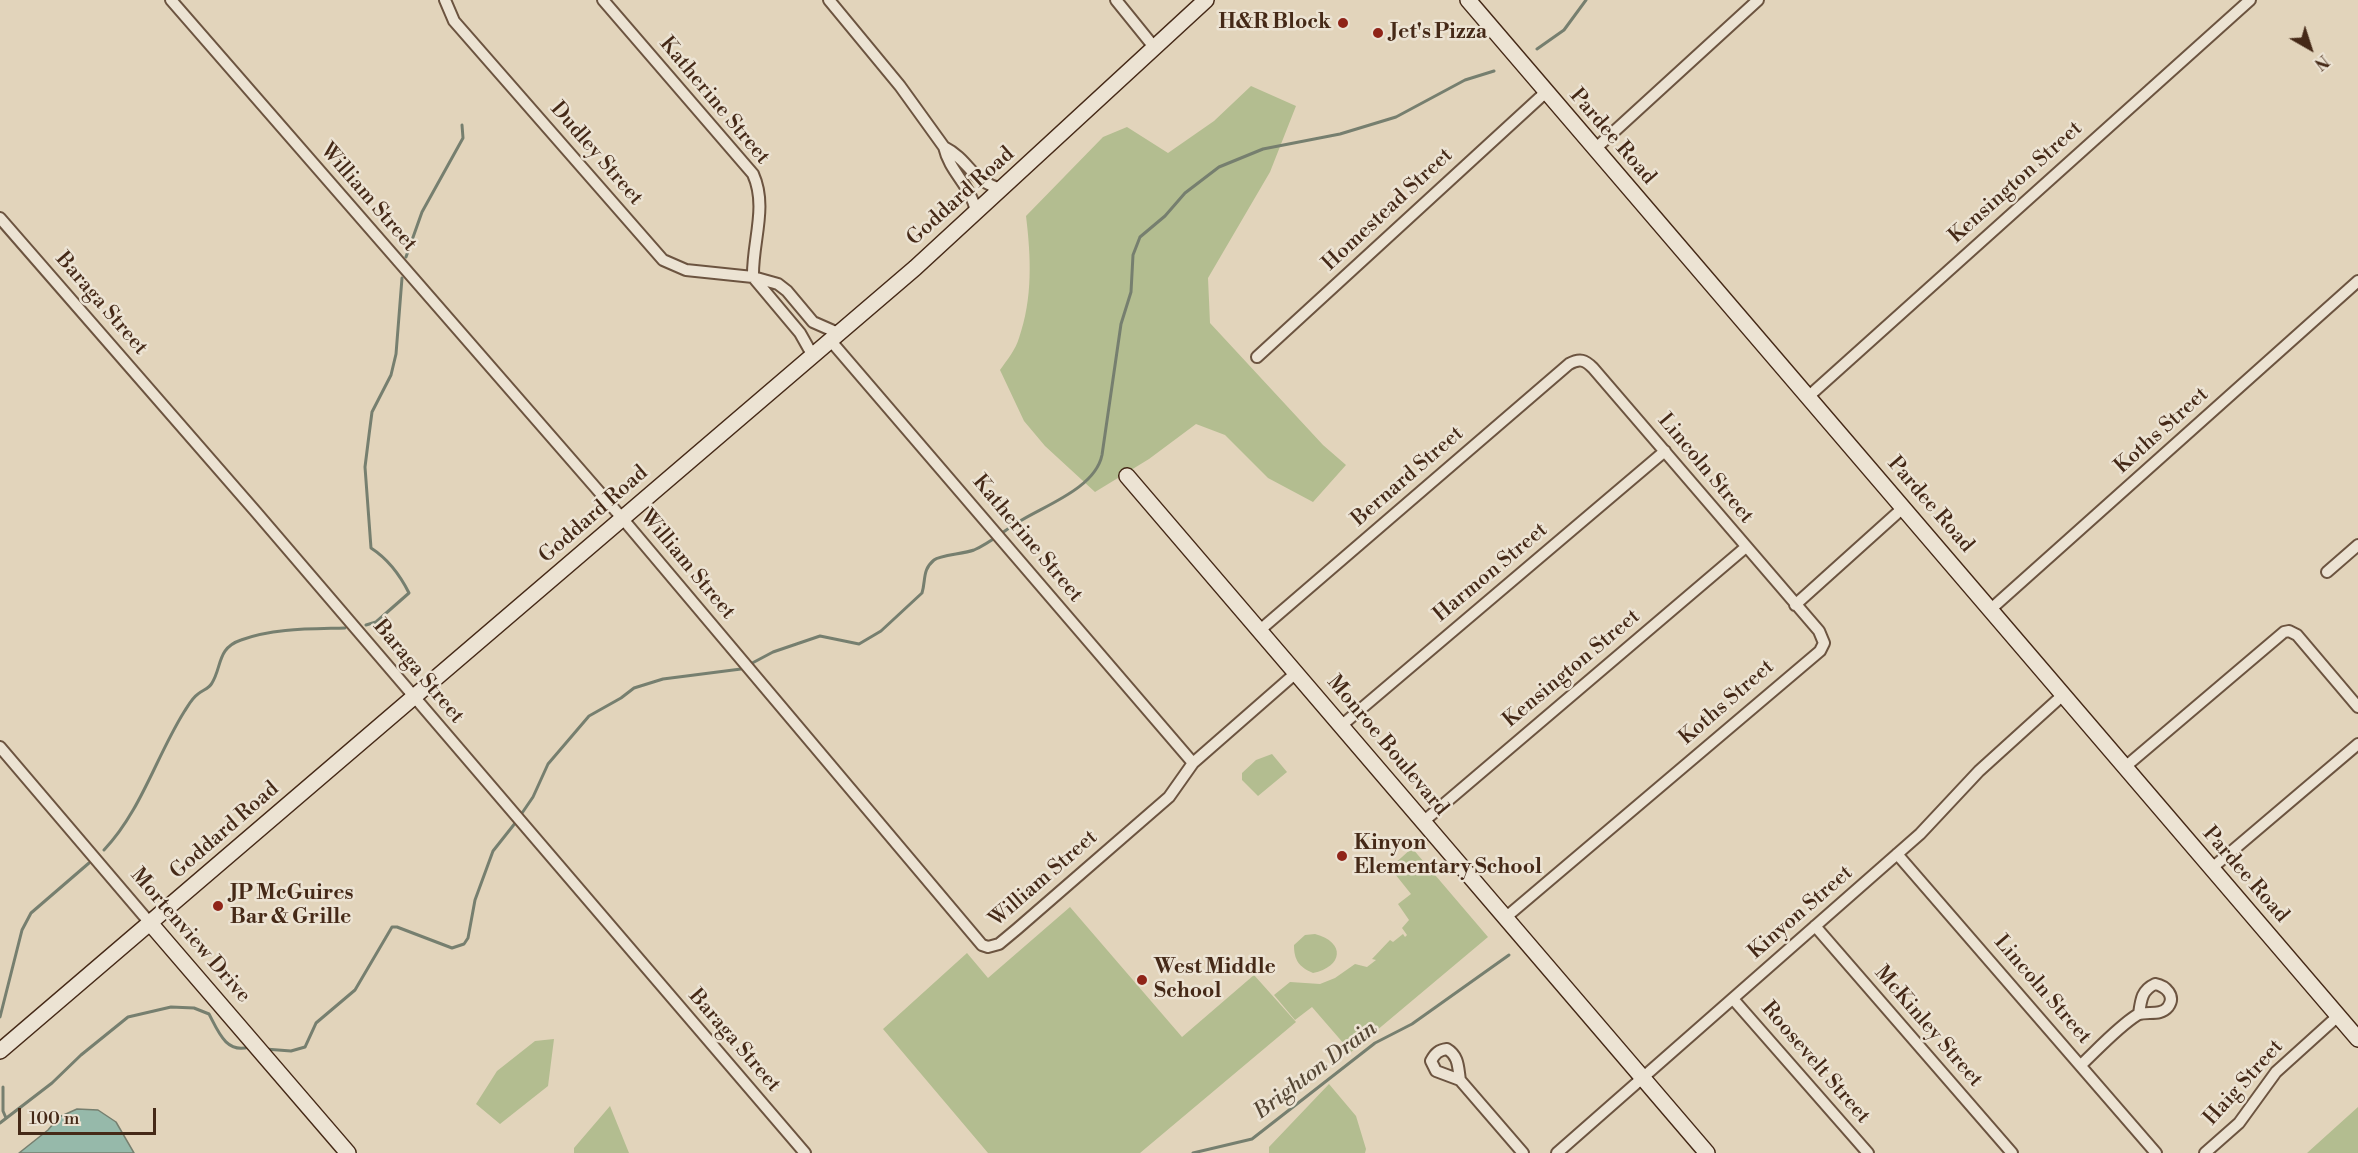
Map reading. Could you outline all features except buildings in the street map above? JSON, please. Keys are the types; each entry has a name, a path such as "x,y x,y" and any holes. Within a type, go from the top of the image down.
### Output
{"main road":[{"name":"Goddard Road","path":"0,1051 915,268 1206,0"},
{"name":"Pardee Road","path":"1467,0 1809,396 2358,1039"},
{"name":"Monroe Boulevard","path":"1127,476 1707,1153"},
{"name":"Mortenview Drive","path":"150,922 348,1153"}],"street":[{"name":"William Street","path":"171,0 622,518 974,936 987,948 999,944 1168,797 1193,763"},
{"name":"Dudley Street","path":"445,0 454,21 663,260 686,270 753,277"},
{"name":"Katherine Street","path":"603,0 753,174 759,190 760,203 753,277 778,284 813,322 834,337 1005,545 1193,763"},
{"path":"829,0 900,86 944,147 948,162 973,197 976,211"},
{"path":"1116,0 1154,47"},
{"path":"1595,149 1758,0"},
{"name":"Kensington Street","path":"1809,396 2250,0"},
{"name":"Homestead Street","path":"1257,357 1546,92"},
{"path":"944,147 956,153 986,185 1002,189"},
{"name":"Baraga Street","path":"0,218 264,521 413,698 805,1153"},
{"path":"753,277 800,333 813,356"},
{"name":"Koths Street","path":"1991,609 2358,281"},
{"name":"Lincoln Street","path":"1584,360 1665,451 1795,605"},
{"name":"Bernard Street","path":"1260,630 1569,364 1584,360"},
{"name":"Harmon Street","path":"1342,725 1665,451"},
{"path":"1795,605 1904,507"},
{"path":"2327,572 2358,545"},
{"name":"Kensington Street","path":"1424,821 1746,547"},
{"name":"Koths Street","path":"1505,918 1820,651 1824,643 1822,634 1795,605"},
{"path":"2125,767 2284,632 2289,631 2297,635 2358,707"},
{"path":"1193,763 1297,672"},
{"name":"Kinyon Street","path":"1557,1153 1920,834 1979,771 2064,694"},
{"path":"2212,868 2358,744"},
{"name":"Mortenview Drive","path":"0,747 150,922"},
{"name":"Lincoln Street","path":"1897,854 2156,1153"},
{"name":"McKinley Street","path":"1815,926 2012,1153"},
{"name":"Roosevelt Street","path":"1733,999 1868,1153"},
{"path":"2081,1065 2139,1014"},
{"name":"Haig Street","path":"2205,1153 2239,1123 2276,1072 2338,1016"},
{"path":"1460,1080 1523,1153"}],"shaded area":[{"path":"1251,86 1296,106 1270,172 1208,278 1210,323 1323,445 1346,465 1313,502 1268,478 1225,435 1196,424 1149,459 1095,492 1045,446 1024,421 1000,370 1018,342 1027,308 1030,262 1026,216 1103,137 1127,127 1168,153 1214,121"},
{"path":"1272,754 1287,772 1258,796 1242,780 1242,773 1256,760"},
{"path":"1412,848 1488,937 1351,1052 1312,1007 1295,1020 1274,995 1290,982 1320,984 1335,978 1355,964 1367,967 1376,960 1372,959 1390,940 1393,942 1403,934 1405,937 1407,935 1402,928 1409,920 1398,904 1411,894 1391,869"},
{"path":"1070,907 1182,1037 1254,975 1296,1022 1140,1153 988,1153 883,1029 967,953 988,978"},
{"path":"1315,934 1332,943 1337,954 1330,966 1313,973 1298,962 1294,945 1305,935"},
{"path":"554,1039 548,1086 500,1124 476,1104 497,1071 535,1041"},
{"path":"1329,1084 1356,1116 1366,1149 1365,1153 1269,1153 1269,1147"},
{"path":"610,1106 629,1153 574,1153 574,1148"},
{"path":"2358,1107 2358,1153 2307,1153"},
{"path":"77,1109 98,1110 116,1122 134,1153 19,1153 48,1130 59,1117"}],"waterway":[{"path":"1537,49 1564,30 1586,0"},
{"path":"520,816 533,797 548,764 589,716 634,688 663,679 741,669 773,652 820,636 859,644 881,631 922,593 926,571 934,560 980,547 1067,495 1089,478 1102,455 1121,324 1131,292 1133,255 1140,237 1165,216 1185,193 1219,167 1263,149 1340,134 1396,117 1465,80 1494,71"},
{"path":"406,257 422,212 463,138 462,125"},
{"path":"366,625 376,622 409,593 393,568 371,548 365,467 372,412 391,375 396,354 402,278"},
{"path":"104,850 117,835 138,801 174,729 196,696 212,683 221,658 233,643 266,633 345,628"},
{"path":"265,1049 291,1051 305,1047 316,1023 355,990 392,927 452,948 464,944 468,938 475,900 493,851 516,822"},
{"path":"0,1017 22,930 31,913 89,863"},
{"name":"Brighton Drain","path":"1193,1153 1252,1139 1375,1043 1412,1024 1509,955"},
{"path":"0,1123 52,1083 81,1055 128,1017 171,1007 194,1008 209,1014 220,1034 229,1044 234,1047 249,1047"},
{"path":"3,1087 3,1111 6,1118"}],"place":[{"name":"H&R Block","path":"1343,23"},
{"name":"Jet's Pizza","path":"1378,33"},
{"name":"Kinyon Elementary School","path":"1342,856"},
{"name":"JP McGuires Bar & Grille","path":"218,906"},
{"name":"West Middle School","path":"1142,980"}]}
